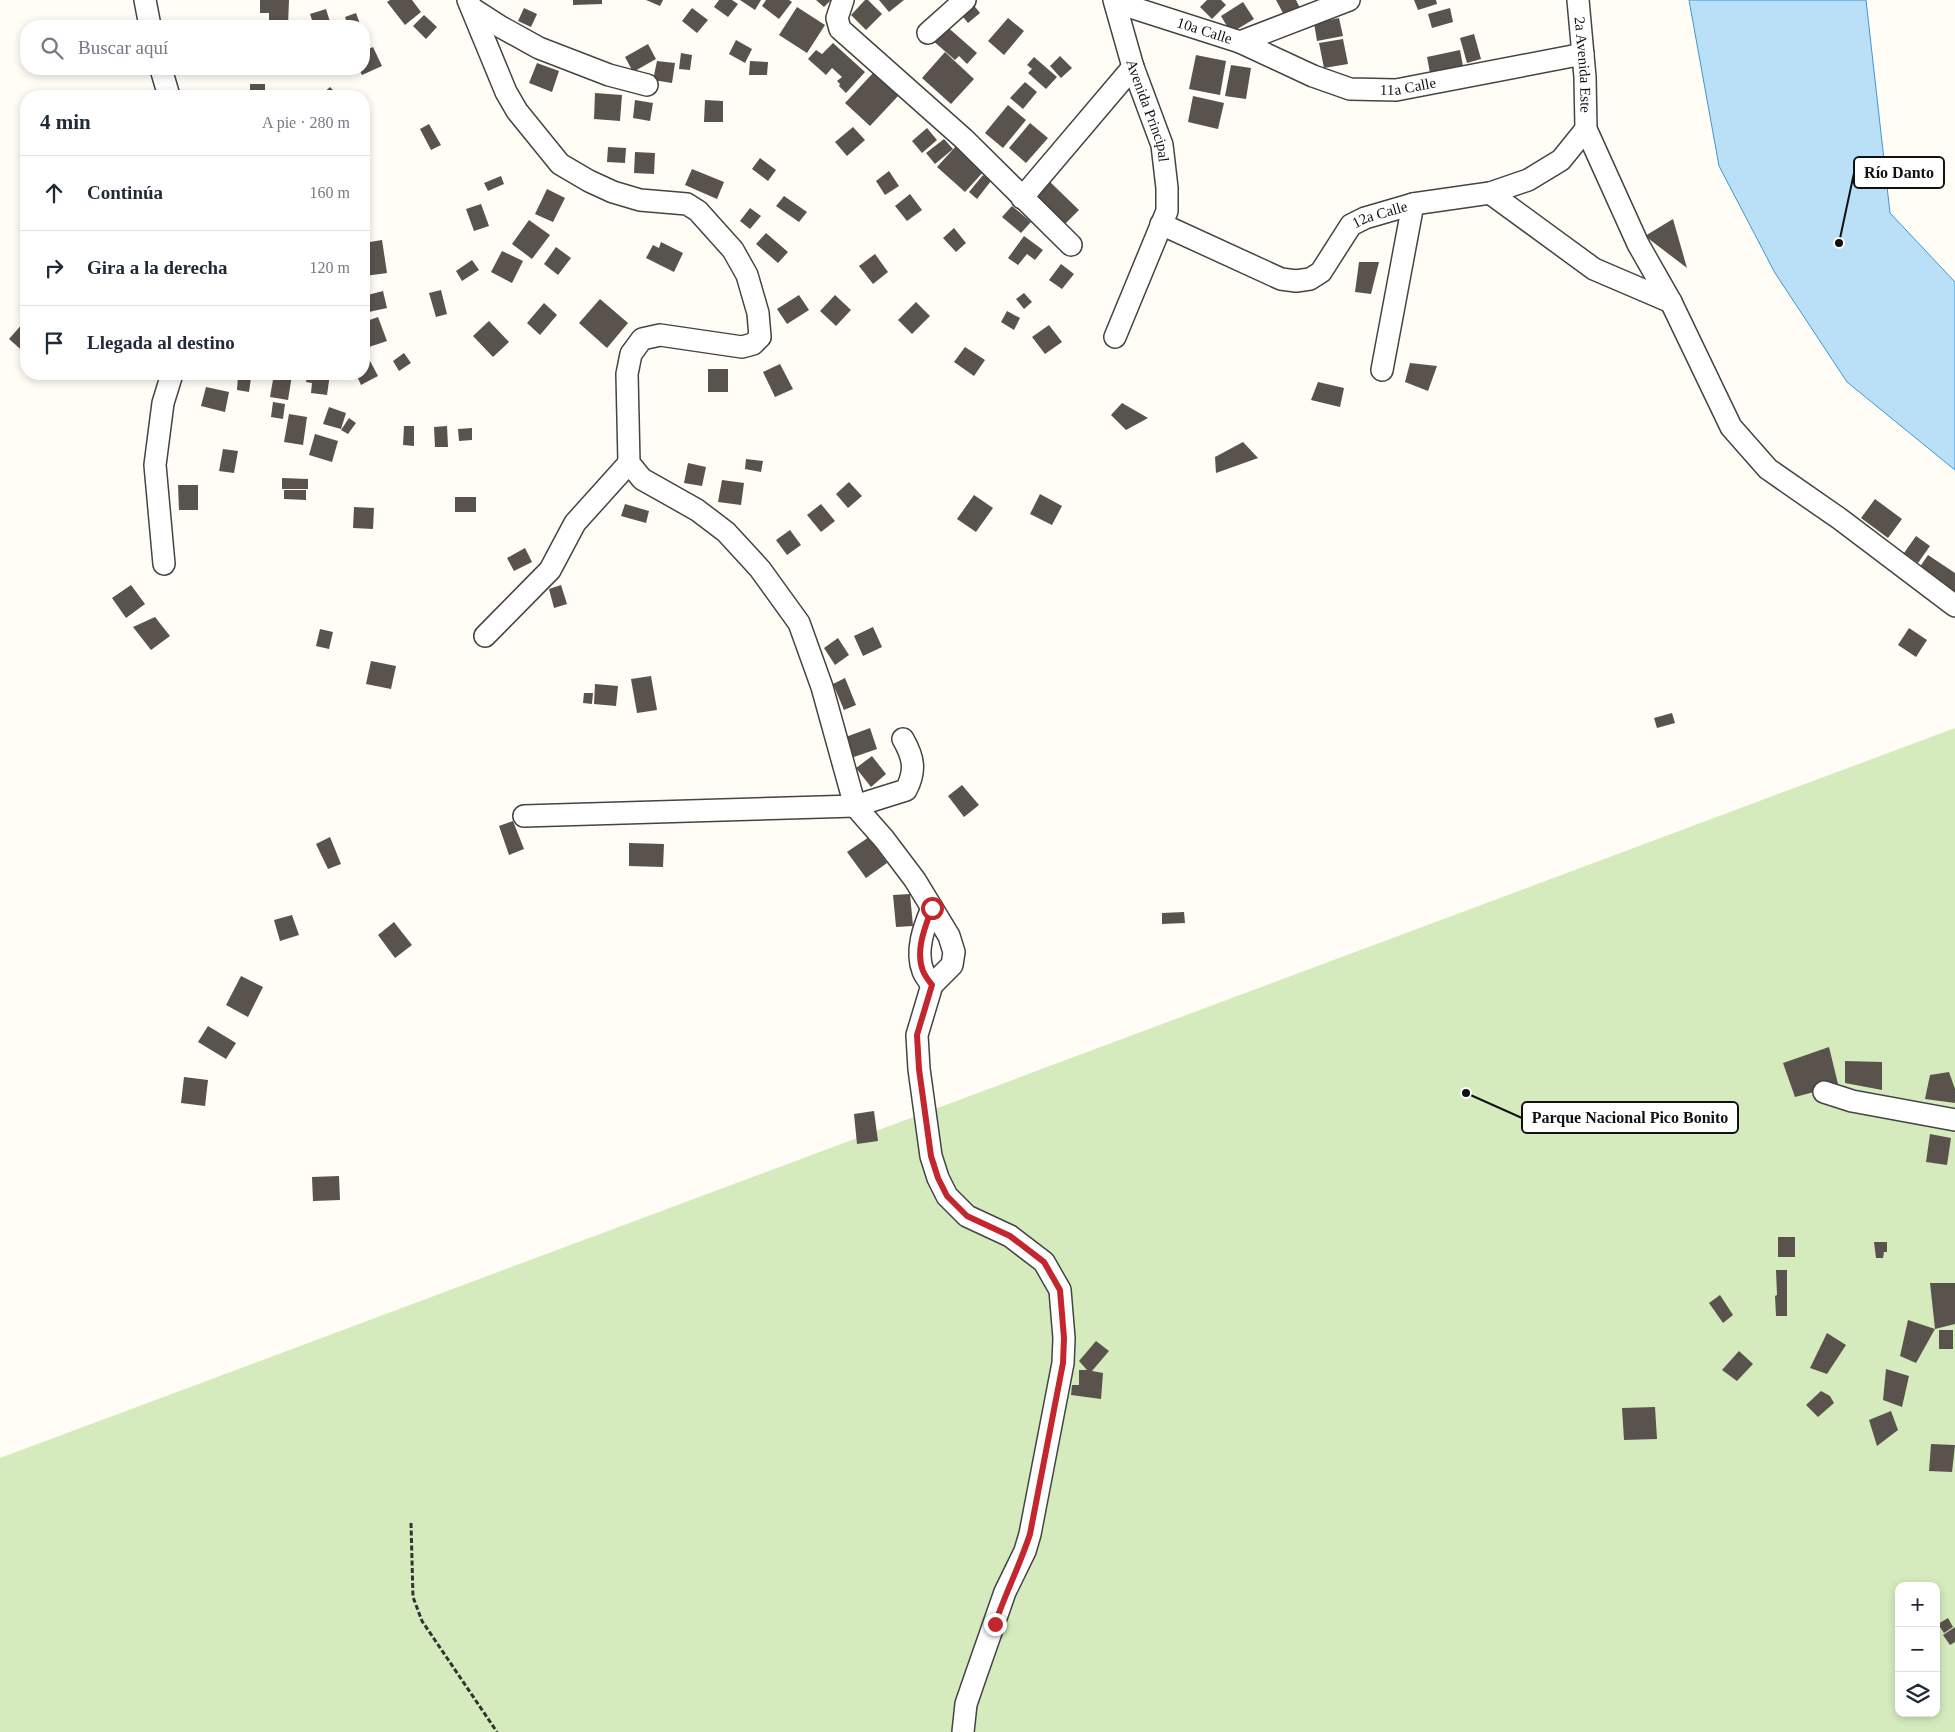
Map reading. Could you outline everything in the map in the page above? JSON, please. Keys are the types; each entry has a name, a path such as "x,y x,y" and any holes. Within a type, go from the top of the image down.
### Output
{"street":[{"path":"145,0 149,20"},
{"path":"843,0 837,18 840,29 957,133 1071,245"},
{"path":"928,32 965,0"},
{"name":"10a Calle","path":"1114,1 1240,42 1349,0"},
{"name":"2a Avenida Este","path":"1578,0 1583,54 1586,129"},
{"name":"Avenida Principal","path":"1114,1 1133,67 1162,145 1168,188 1166,210 1116,337"},
{"path":"470,4 501,27 539,48 608,76 647,85"},
{"path":"470,4 506,92 517,111 560,164 613,192 640,200 670,201 687,204 698,211 733,250 747,275 758,313 760,337 753,344 742,347 660,335 642,339 630,354 627,374 629,463 642,479 697,510 726,532 760,569 799,623 822,687 855,806 884,839 915,880 949,936 954,952 952,965 932,985 917,1035 919,1069 931,1156 938,1178 947,1196 967,1216 1010,1236 1044,1262 1060,1290 1064,1338 1063,1363 1030,1534 1025,1551 1006,1592 966,1704 963,1732"},
{"name":"11a Calle","path":"1240,42 1313,76 1350,89 1396,90 1583,54"},
{"path":"1022,198 1133,67"},
{"path":"164,75 167,90"},
{"path":"1586,129 1638,244 1671,302 1731,427 1768,469 1840,519 1955,606"},
{"name":"12a Calle","path":"1161,224 1281,279 1296,281 1310,279 1321,272 1351,225 1365,218 1414,204 1490,193 1528,180 1561,160 1586,129"},
{"path":"1490,193 1594,269 1671,302"},
{"path":"1382,370 1414,204"},
{"path":"164,564 155,465 163,403 170,380"},
{"path":"485,636 550,570 575,523 629,463"},
{"path":"524,816 855,806 906,790 911,780 912,754 903,739"},
{"path":"932,908 924,927 920,950 923,971 932,985"},
{"path":"1824,1092 1852,1101 1955,1120"}],"path":[{"path":"411,1523 413,1597 422,1621 497,1732"}],"green space":[{"path":"1955,728 1955,1732 0,1732 0,1458"}],"water":[{"path":"1689,0 1866,0 1890,213 1955,282 1955,470 1847,382 1775,273 1719,166"}],"building":[{"path":"260,0 289,0 288,20 269,20 269,13 260,13"},
{"path":"390,0 412,0 421,12 405,25 387,2"},
{"path":"573,0 602,0 602,4 573,5"},
{"path":"646,0 663,0 660,6"},
{"path":"719,0 732,0 738,4 728,17 714,7"},
{"path":"740,0 761,0 755,10"},
{"path":"766,0 789,0 792,2 779,19 762,6"},
{"path":"816,0 831,0 824,7"},
{"path":"865,0 868,0 882,14 866,30 851,15"},
{"path":"879,0 904,0 889,12"},
{"path":"1207,0 1221,0 1226,5 1212,19 1200,7"},
{"path":"1276,0 1296,0 1300,8 1284,15"},
{"path":"1414,0 1436,0 1437,4 1418,10"},
{"path":"971,2 980,13 968,23 959,12"},
{"path":"1243,2 1254,19 1231,33 1221,16"},
{"path":"797,7 825,25 807,53 779,35"},
{"path":"524,8 537,14 531,27 518,21"},
{"path":"692,8 708,20 697,33 682,21"},
{"path":"1450,8 1453,22 1432,28 1428,14"},
{"path":"326,9 329,20 312,20 310,14"},
{"path":"356,13 359,20 346,20 345,17"},
{"path":"424,15 437,27 426,39 413,26"},
{"path":"1008,18 1024,31 1004,55 988,41"},
{"path":"1339,18 1343,36 1317,41 1314,23"},
{"path":"944,24 977,53 967,64 959,56 955,60 931,39"},
{"path":"1474,34 1481,59 1467,63 1460,38"},
{"path":"1343,39 1348,64 1324,68 1319,43"},
{"path":"736,40 752,49 745,63 729,54"},
{"path":"833,43 865,72 846,93 837,81 842,77 832,68 826,75 808,59 816,50 822,54"},
{"path":"648,44 656,59 633,72 625,57"},
{"path":"373,47 382,66 370,71 370,48"},
{"path":"1460,50 1463,66 1430,73 1427,57"},
{"path":"945,52 974,79 951,104 922,78"},
{"path":"681,53 692,55 690,70 679,69"},
{"path":"1196,55 1226,61 1220,95 1189,89"},
{"path":"1060,56 1072,68 1061,78 1050,66"},
{"path":"1034,57 1057,77 1046,89 1028,73 1032,69 1027,65"},
{"path":"657,61 675,63 672,83 653,80"},
{"path":"750,61 768,62 767,75 749,75"},
{"path":"537,63 559,71 552,92 529,83"},
{"path":"1231,65 1251,68 1246,99 1225,96"},
{"path":"874,72 899,95 870,126 845,103"},
{"path":"1025,82 1037,92 1023,109 1010,98"},
{"path":"250,84 265,84 265,90 250,90"},
{"path":"595,93 622,95 620,121 594,119"},
{"path":"1193,96 1224,103 1218,129 1188,122"},
{"path":"635,100 653,103 650,121 633,118"},
{"path":"705,100 723,101 723,122 704,122"},
{"path":"1008,105 1026,120 1003,148 985,133"},
{"path":"1030,123 1048,138 1026,163 1009,148"},
{"path":"429,124 441,145 431,150 420,129"},
{"path":"853,127 865,140 847,156 835,142"},
{"path":"927,128 937,140 922,153 912,141"},
{"path":"944,139 953,149 935,164 926,153"},
{"path":"957,145 985,170 965,192 937,167"},
{"path":"608,147 626,148 625,163 607,162"},
{"path":"635,152 655,153 654,174 634,173"},
{"path":"760,158 776,170 768,181 752,169"},
{"path":"692,169 724,182 717,199 685,185"},
{"path":"889,171 899,186 885,195 876,181"},
{"path":"983,175 991,181 977,199 969,192"},
{"path":"501,176 504,184 488,191 484,183"},
{"path":"1047,179 1079,210 1064,225 1032,193"},
{"path":"547,189 565,198 553,222 535,214"},
{"path":"910,194 922,210 907,221 895,206"},
{"path":"784,196 807,212 799,222 776,206"},
{"path":"481,204 489,226 474,231 466,209"},
{"path":"1012,206 1031,222 1021,233 1002,217"},
{"path":"750,208 761,216 750,229 740,221"},
{"path":"1673,219 1687,268 1645,236"},
{"path":"529,220 550,235 532,259 512,244"},
{"path":"954,228 966,243 956,252 943,238"},
{"path":"766,233 788,252 778,263 756,244"},
{"path":"1024,236 1043,250 1035,260 1027,254 1018,265 1008,258"},
{"path":"382,240 387,273 370,275 370,242"},
{"path":"661,242 683,253 674,272 646,258 653,245 659,248"},
{"path":"556,247 571,258 558,275 544,264"},
{"path":"502,251 523,261 512,283 491,272"},
{"path":"875,254 888,272 873,284 859,266"},
{"path":"472,260 479,270 462,281 456,271"},
{"path":"1359,262 1379,262 1371,294 1355,292"},
{"path":"1061,264 1074,274 1062,289 1049,280"},
{"path":"441,290 447,314 436,317 429,293"},
{"path":"383,291 387,308 370,312 370,294"},
{"path":"1024,293 1032,302 1024,309 1016,299"},
{"path":"799,295 809,310 787,324 777,309"},
{"path":"835,295 851,310 836,326 820,311"},
{"path":"600,299 628,323 607,348 579,323"},
{"path":"916,302 930,316 912,334 898,320"},
{"path":"544,303 557,315 540,335 527,323"},
{"path":"1007,311 1020,318 1014,330 1001,322"},
{"path":"378,317 387,341 370,347 370,320"},
{"path":"489,321 509,342 493,357 473,336"},
{"path":"1049,325 1062,342 1045,354 1032,337"},
{"path":"20,327 20,349 9,339"},
{"path":"965,347 985,360 974,376 954,362"},
{"path":"404,353 411,363 399,371 393,361"},
{"path":"370,361 378,376 361,385 359,380 370,380"},
{"path":"1410,363 1437,366 1428,391 1405,382"},
{"path":"780,364 793,389 775,397 763,372"},
{"path":"708,369 728,369 728,392 708,392"},
{"path":"238,380 251,380 249,392 237,390"},
{"path":"273,380 291,380 288,400 270,397"},
{"path":"306,380 329,380 327,395 311,393 312,383 306,382"},
{"path":"1318,382 1344,388 1340,407 1311,400"},
{"path":"206,387 229,392 225,412 201,406"},
{"path":"273,402 285,404 283,419 271,417"},
{"path":"1122,403 1148,418 1126,430 1111,415"},
{"path":"329,407 346,413 341,429 323,424"},
{"path":"289,414 307,417 303,445 284,442"},
{"path":"349,418 356,423 348,434 341,430"},
{"path":"404,426 414,426 414,446 403,445"},
{"path":"447,426 448,447 435,447 434,427"},
{"path":"472,428 472,440 459,441 458,429"},
{"path":"315,434 338,441 332,462 309,455"},
{"path":"1243,442 1258,458 1216,473 1215,457"},
{"path":"223,449 238,451 234,473 219,471"},
{"path":"746,459 763,461 761,472 745,469"},
{"path":"688,463 706,467 702,486 684,483"},
{"path":"282,478 308,479 308,489 282,489"},
{"path":"722,480 744,483 741,505 718,502"},
{"path":"849,482 862,496 848,508 836,494"},
{"path":"178,485 198,485 198,510 179,510"},
{"path":"284,490 306,490 306,500 284,499"},
{"path":"1040,494 1062,506 1052,525 1030,514"},
{"path":"974,495 993,508 976,532 957,519"},
{"path":"455,497 476,497 476,512 455,512"},
{"path":"1875,499 1902,519 1888,538 1861,518"},
{"path":"625,504 649,511 646,523 621,516"},
{"path":"821,504 835,521 821,532 807,515"},
{"path":"354,507 374,508 373,529 353,528"},
{"path":"790,530 801,545 787,555 776,540"},
{"path":"1916,536 1930,546 1918,563 1904,553"},
{"path":"525,548 532,562 514,571 507,558"},
{"path":"1928,555 1955,573 1955,591 1950,598 1915,574"},
{"path":"131,585 145,604 126,618 112,598"},
{"path":"561,585 567,604 554,608 549,589"},
{"path":"155,617 170,636 151,650 133,627"},
{"path":"873,627 882,647 863,656 854,636"},
{"path":"1909,628 1927,640 1916,657 1898,645"},
{"path":"320,629 333,632 329,649 316,646"},
{"path":"838,638 849,655 835,665 824,648"},
{"path":"371,661 396,666 391,689 366,684"},
{"path":"651,676 657,710 637,713 631,679"},
{"path":"845,678 856,705 844,710 833,684"},
{"path":"595,684 618,686 616,706 594,704"},
{"path":"584,693 593,693 592,704 583,703"},
{"path":"1672,713 1675,723 1657,728 1654,718"},
{"path":"870,728 877,749 851,758 843,738"},
{"path":"872,756 886,774 871,787 856,768"},
{"path":"962,785 979,805 964,817 948,796"},
{"path":"513,821 524,849 509,855 499,826"},
{"path":"330,837 341,864 328,869 316,844"},
{"path":"869,837 887,863 866,878 847,852"},
{"path":"629,843 664,844 663,867 629,866"},
{"path":"910,894 913,926 896,927 893,895"},
{"path":"1184,912 1185,923 1162,924 1162,913"},
{"path":"292,915 299,935 280,941 274,920"},
{"path":"394,922 412,945 395,958 378,935"},
{"path":"241,976 263,987 248,1017 226,1005"},
{"path":"208,1026 236,1043 226,1059 198,1042"},
{"path":"1829,1047 1838,1084 1818,1083 1814,1092 1795,1097 1783,1063"},
{"path":"1845,1061 1882,1062 1882,1090 1845,1083"},
{"path":"1949,1072 1955,1089 1955,1103 1925,1099 1930,1075"},
{"path":"184,1077 208,1080 205,1106 181,1103"},
{"path":"874,1111 878,1141 857,1144 854,1114"},
{"path":"1930,1134 1951,1138 1947,1165 1926,1162"},
{"path":"339,1176 340,1200 313,1201 312,1177"},
{"path":"1778,1237 1795,1237 1795,1257 1778,1257"},
{"path":"1874,1242 1887,1242 1887,1252 1884,1252 1883,1258 1876,1258"},
{"path":"1776,1270 1787,1270 1787,1316 1776,1316"},
{"path":"1930,1283 1955,1283 1955,1324 1935,1329"},
{"path":"1720,1295 1733,1315 1723,1323 1709,1303"},
{"path":"1908,1320 1935,1329 1916,1363 1900,1356"},
{"path":"1939,1330 1953,1330 1953,1349 1939,1349"},
{"path":"1827,1333 1846,1345 1827,1374 1810,1368"},
{"path":"1096,1341 1109,1351 1092,1371 1103,1373 1101,1399 1071,1395 1072,1385 1079,1385 1079,1370 1087,1370 1079,1361"},
{"path":"1739,1351 1753,1364 1737,1381 1722,1370"},
{"path":"1886,1369 1909,1376 1902,1407 1883,1400"},
{"path":"1821,1391 1830,1396 1834,1403 1818,1417 1806,1405"},
{"path":"1655,1407 1657,1439 1624,1440 1622,1408"},
{"path":"1891,1411 1898,1430 1877,1446 1869,1420"},
{"path":"1931,1444 1955,1445 1952,1472 1929,1471"},
{"path":"1948,1618 1953,1627 1944,1633 1940,1627 1940,1623"},
{"path":"1955,1627 1955,1642 1950,1645 1943,1635"}],"place":[{"name":"Río Danto","path":"1839,243"},
{"name":"Parque Nacional Pico Bonito","path":"1466,1093"}],"route":[{"path":"932,908 924,927 920,950 923,971 932,985 917,1035 919,1069 931,1156 938,1178 947,1196 967,1216 1010,1236 1044,1262 1060,1290 1064,1338 1063,1363 1030,1534 1025,1551 1006,1592 995,1624"}]}
